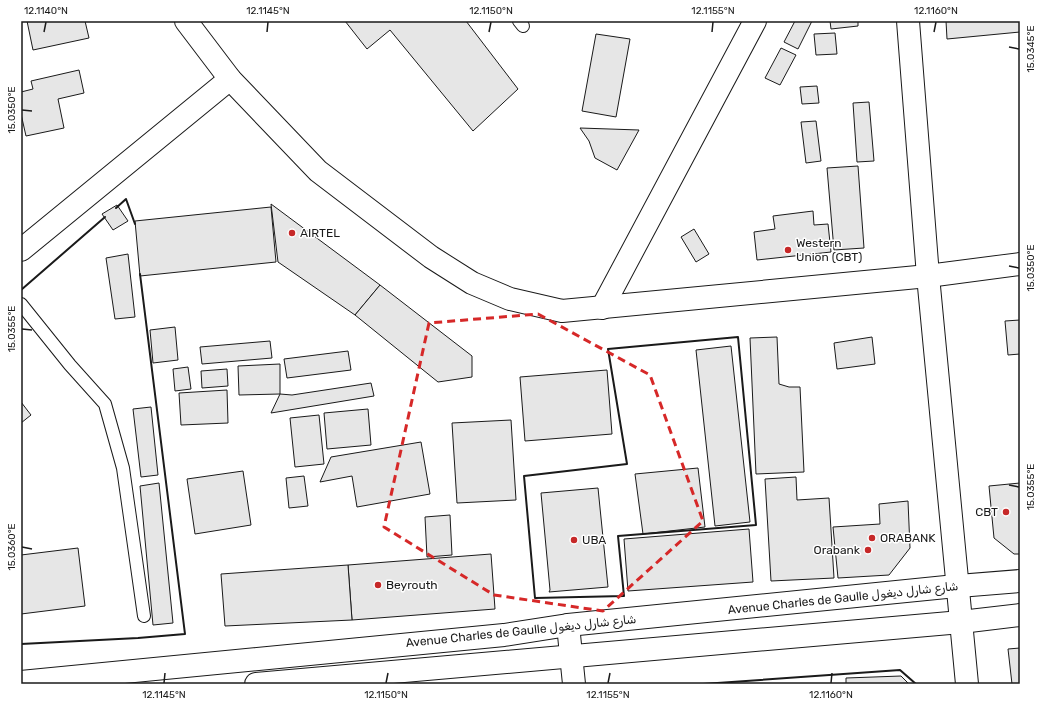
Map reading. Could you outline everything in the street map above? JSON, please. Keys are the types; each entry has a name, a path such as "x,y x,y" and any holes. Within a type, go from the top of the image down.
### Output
{"street":[{"path":"186,21 230,79 318,171 431,257 472,283 510,299 562,311 928,276 1020,264"},
{"path":"602,308 755,21"},
{"path":"908,21 928,276 967,684"},
{"path":"21,250 230,79"},
{"name":"Avenue Charles de Gaulle شارع شارل ديغول","path":"21,682 504,635 568,625 1020,580"},
{"path":"256,684 961,622 1020,615"},
{"path":"568,625 574,684"}],"lane":[{"path":"21,304 70,365 105,404 123,468 144,616"}],"highlighted area":[{"path":"538,314 650,375 703,521 603,611 494,595 384,527 429,323"}],"building":[{"path":"27,21 85,21 89,38 33,50"},
{"path":"345,21 466,21 518,89 473,131 390,30 367,49"},
{"path":"795,21 812,21 798,49 784,42"},
{"path":"830,21 858,21 858,26 831,29"},
{"path":"946,21 1020,21 1020,32 947,39"},
{"path":"835,33 837,54 816,55 814,34"},
{"path":"596,34 630,39 616,117 582,111"},
{"path":"781,48 796,55 780,85 765,78"},
{"path":"79,70 84,93 58,99 64,128 26,136 21,114 21,92 33,89 31,81"},
{"path":"817,86 819,103 802,104 800,87"},
{"path":"869,102 874,161 857,162 853,103"},
{"path":"816,121 821,161 806,163 801,122"},
{"path":"580,128 639,130 617,170 595,158 589,141"},
{"path":"858,166 864,248 834,250 827,168"},
{"name":"AIRTEL","path":"271,204 380,285 355,315 278,262"},
{"path":"117,205 128,221 113,230 102,214"},
{"path":"271,207 276,262 140,276 135,221"},
{"path":"813,211 814,225 828,224 831,252 757,260 754,232 775,229 773,216"},
{"path":"694,229 709,254 696,262 681,237"},
{"path":"128,254 135,317 115,319 106,258"},
{"path":"380,285 472,356 472,377 438,382 355,315"},
{"path":"1020,320 1020,354 1008,355 1005,321"},
{"path":"175,327 178,360 153,363 150,330"},
{"path":"777,337 779,384 789,387 800,387 804,472 756,474 750,338"},
{"path":"872,337 875,364 837,369 834,343"},
{"path":"270,341 272,358 202,364 200,347"},
{"path":"731,346 750,522 715,526 696,350"},
{"path":"348,351 351,370 287,378 284,359"},
{"path":"280,364 280,394 239,395 238,366"},
{"path":"188,367 191,389 175,391 173,369"},
{"path":"227,369 228,386 202,388 201,371"},
{"path":"607,370 612,434 525,441 520,377"},
{"path":"371,383 374,396 271,413 280,394 292,395"},
{"path":"227,390 228,423 181,425 179,393"},
{"path":"21,402 31,415 21,423"},
{"path":"151,407 158,475 141,477 133,409"},
{"path":"368,409 371,445 327,449 324,413"},
{"path":"319,415 324,464 295,467 290,418"},
{"path":"511,420 516,500 457,503 452,423"},
{"path":"421,442 430,494 357,507 352,476 320,482 331,457"},
{"path":"698,468 705,527 643,534 635,474"},
{"path":"243,471 251,525 195,534 187,479"},
{"path":"304,476 308,506 289,508 286,478"},
{"path":"796,477 797,500 829,498 834,578 771,581 765,479"},
{"path":"159,483 173,623 153,625 140,486"},
{"name":"CBT","path":"1020,483 1020,554 1014,554 994,538 989,486"},
{"name":"UBA","path":"598,488 608,587 549,592 541,493"},
{"name":"ORABANK","path":"908,501 910,548 889,575 838,578 833,527 880,524 879,504"},
{"path":"450,515 452,555 427,557 425,517"},
{"path":"749,529 753,582 628,591 624,539"},
{"path":"78,548 85,606 21,614 21,555"},
{"path":"491,554 495,609 352,620 348,565"},
{"path":"348,565 352,620 225,626 221,574"},
{"path":"1020,648 1020,684 1012,684 1008,649"},
{"path":"901,676 909,684 846,684 846,678"}],"wall":[{"path":"116,208 126,199 135,224"},
{"path":"21,290 105,217"},
{"path":"21,644 185,634 140,274"},
{"path":"738,337 756,525 618,536 624,596 535,598 524,476 627,464 608,349 738,337"},
{"path":"703,684 900,670 916,684"}],"place":[{"name":"AIRTEL","path":"292,233"},
{"name":"Western Union (CBT)","path":"788,250"},
{"name":"CBT","path":"1006,512"},
{"name":"ORABANK","path":"872,538"},
{"name":"UBA","path":"574,540"},
{"name":"Orabank","path":"868,550"},
{"name":"Beyrouth","path":"378,585"}]}
